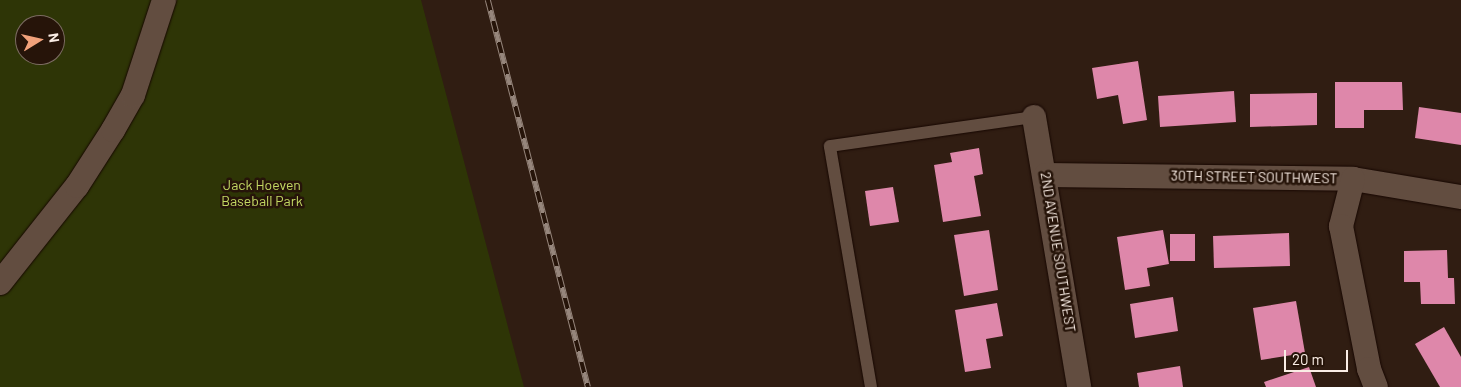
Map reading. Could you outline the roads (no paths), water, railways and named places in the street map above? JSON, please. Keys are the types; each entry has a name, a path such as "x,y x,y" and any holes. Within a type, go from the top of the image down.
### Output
{"street":[{"path":"0,283 77,186 113,130 133,95 164,0"},
{"name":"2ND AVENUE SOUTHWEST","path":"1034,117 1046,175 1079,387"},
{"name":"30TH STREET SOUTHWEST","path":"1046,175 1353,179 1461,197"},
{"path":"1353,179 1342,226 1368,369 1376,387"}],"lane":[{"path":"871,387 830,146 1034,117"}],"railway":[{"path":"488,0 588,387"}],"park label":[{"name":"Jack Hoeven Baseball Park","path":"262,194"}]}
